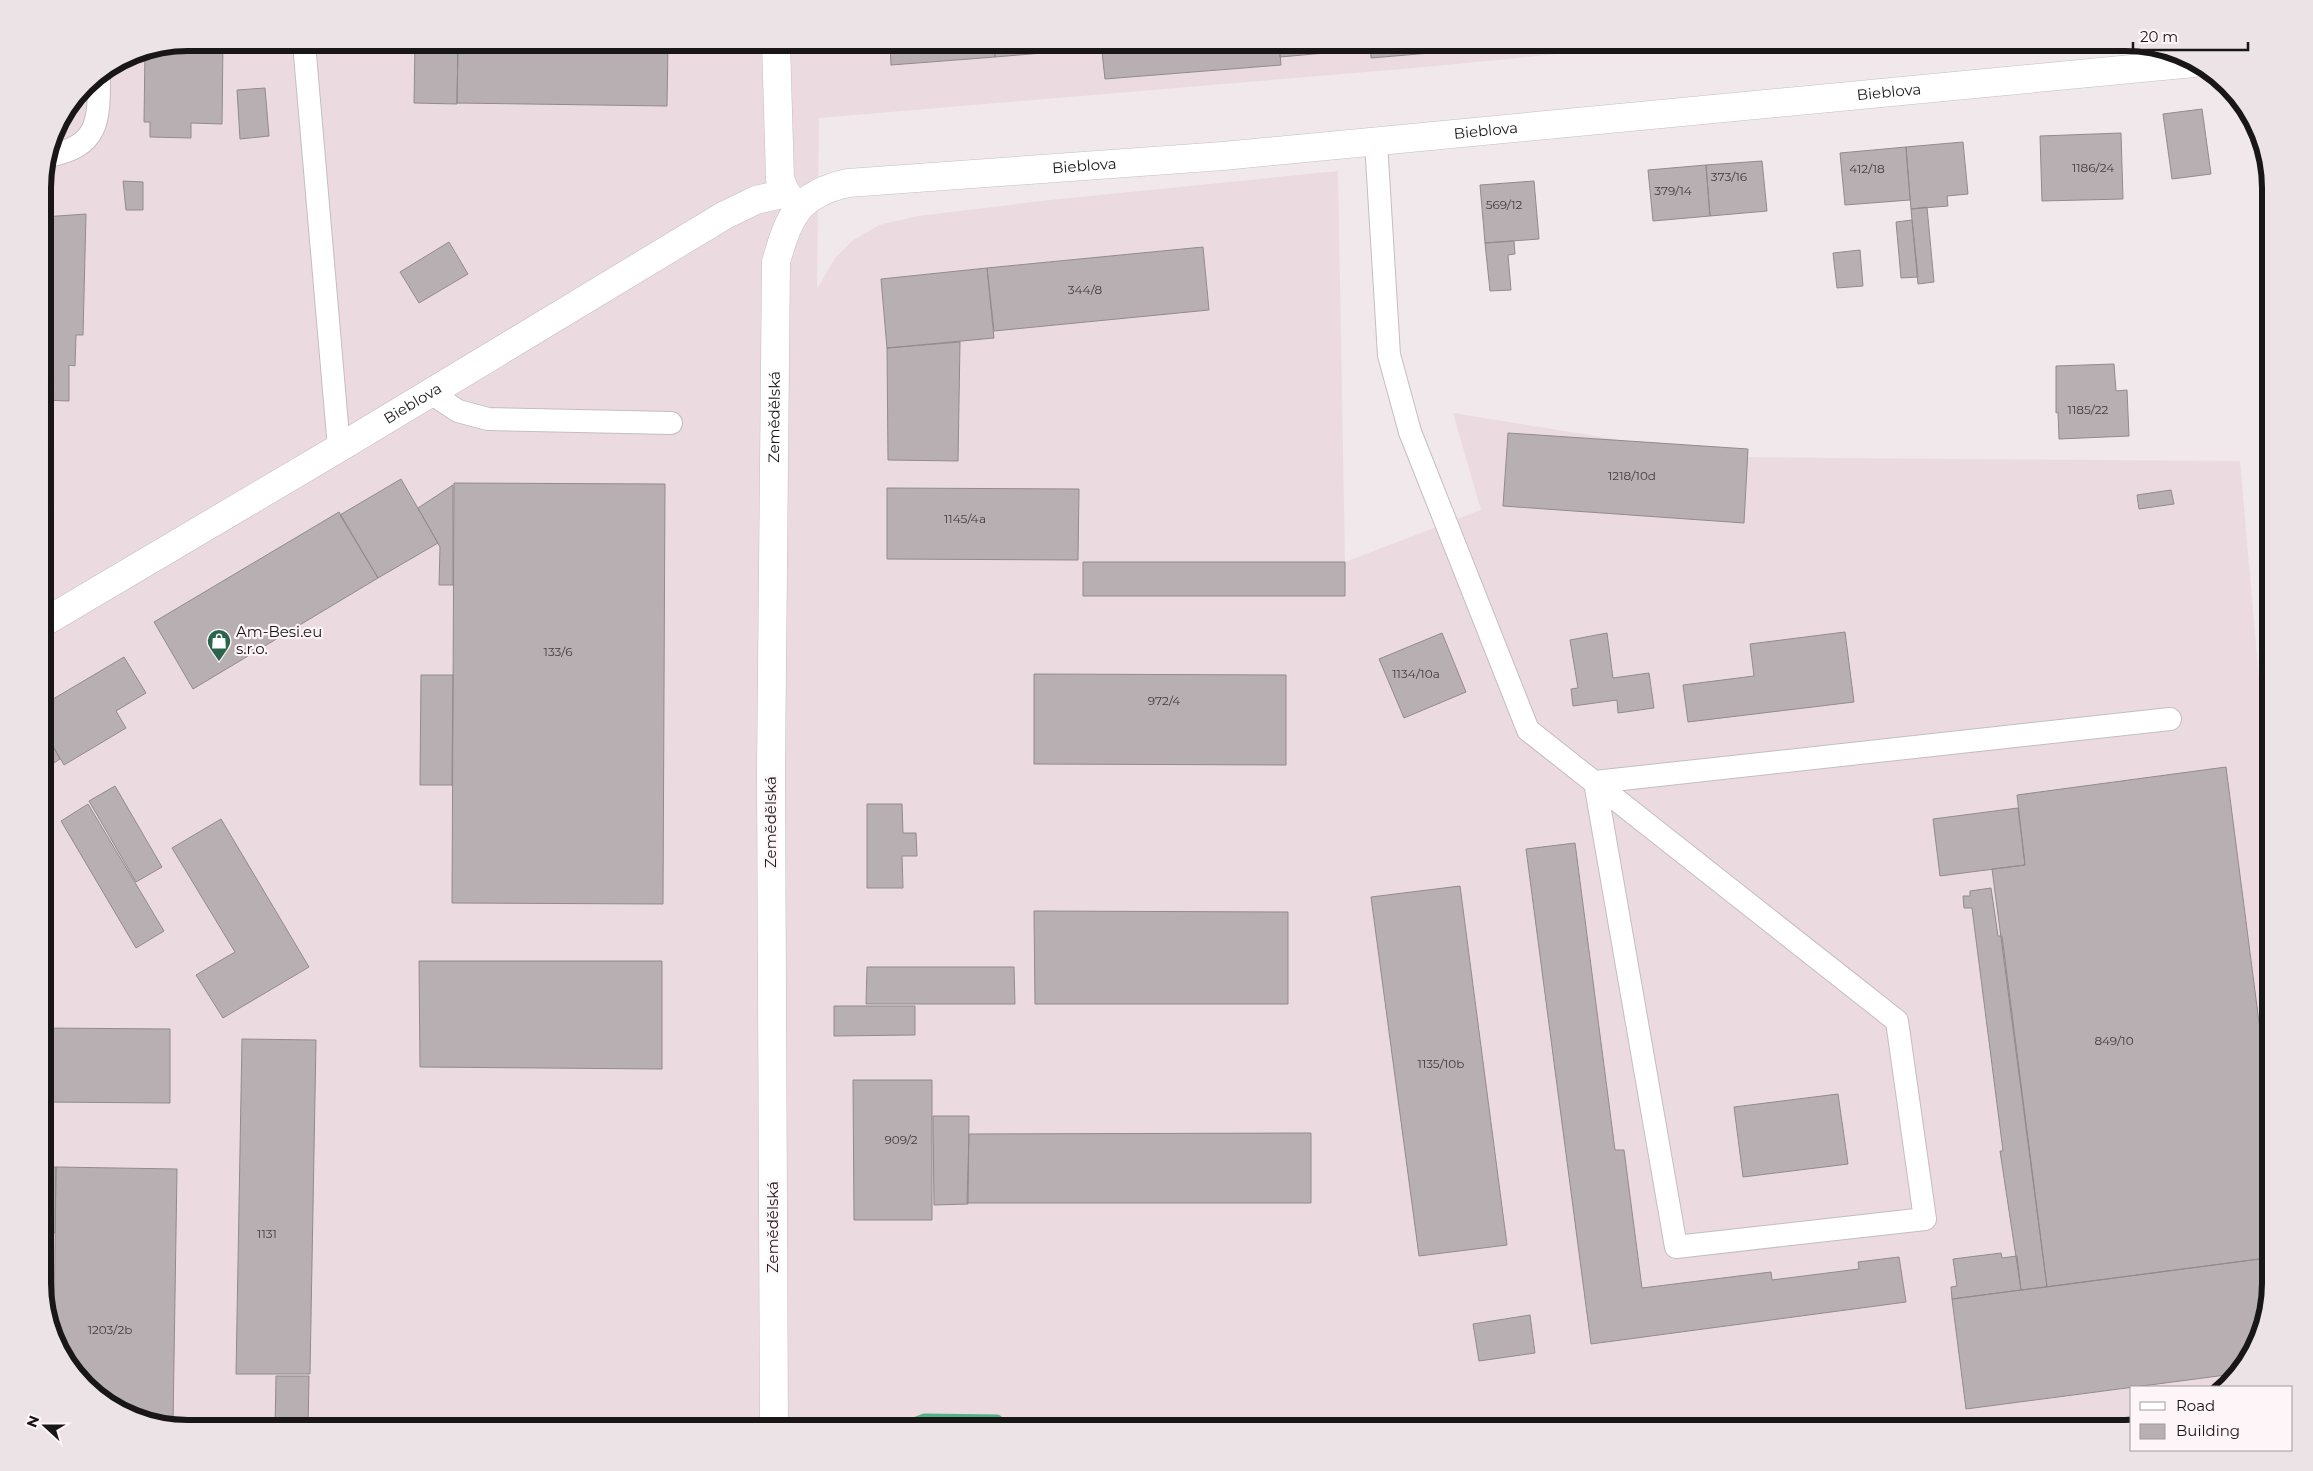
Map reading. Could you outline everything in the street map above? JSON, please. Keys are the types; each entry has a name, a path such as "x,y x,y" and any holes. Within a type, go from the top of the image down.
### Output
{"street":[{"path":"776,52 778,165 780,179 792,207"},
{"name":"Bieblova","path":"52,617 339,448 725,215 756,200 792,207 825,188 848,183 1223,156 2183,64"},
{"name":"Zemědělská","path":"774,1420 771,772 776,262 792,207"}],"lane":[{"path":"305,52 339,448"},
{"path":"56,155 69,152 86,140 96,124 98,85"},
{"path":"1376,142 1389,355 1410,432 1528,730 1595,782 1896,1021 1925,1219 1676,1247 1595,782"},
{"path":"430,393 458,411 488,419 671,423"},
{"path":"1595,782 2170,719"}],"shaded area":[{"path":"1587,51 1414,68 819,118 817,289 835,258 852,241 879,225 918,216 1050,200 1338,171 1345,562 1481,510 1453,413 1725,457 2240,461 2262,713 2262,1283 2261,1301 2248,1343 2239,1359 2222,1380 2214,1386 2130,1386 2130,1420 2125,1420 188,1420 170,1419 153,1415 112,1397 85,1373 62,1335 54,1310 52,1292 52,179 56,153 65,128 74,112 98,85 112,74 136,62 161,54 179,52"}],"building":[{"path":"1280,51 1281,65 1105,79 1102,52"},
{"path":"1280,51 1343,51 1280,57"},
{"path":"1371,51 1450,51 1371,58"},
{"path":"179,52 223,52 222,124 191,123 191,138 150,137 150,122 144,122 145,59 161,54"},
{"path":"415,52 458,52 457,104 414,103"},
{"path":"458,52 668,52 667,106 457,103"},
{"path":"890,52 995,52 995,57 891,65"},
{"path":"995,52 1060,52 995,57"},
{"path":"265,88 269,136 240,139 237,90"},
{"path":"2202,109 2211,174 2172,179 2163,114"},
{"path":"2121,133 2123,199 2042,201 2040,136"},
{"path":"1963,142 1968,194 1947,196 1948,206 1911,209 1906,147"},
{"path":"1906,147 1910,200 1845,205 1840,153"},
{"path":"1762,161 1767,211 1710,216 1706,165"},
{"path":"1706,165 1710,216 1653,221 1648,170"},
{"path":"123,181 143,182 143,210 126,210"},
{"path":"1534,181 1539,239 1485,243 1480,185"},
{"path":"1927,207 1934,282 1918,284 1911,209"},
{"path":"86,214 83,335 76,335 75,366 69,365 69,401 52,400 52,216"},
{"path":"1912,220 1918,277 1901,278 1896,222"},
{"path":"1514,241 1515,254 1508,255 1511,290 1490,291 1485,243"},
{"path":"449,242 468,274 419,303 400,272"},
{"path":"1203,247 1209,310 994,331 987,268"},
{"path":"1860,250 1863,286 1837,288 1833,253"},
{"path":"987,268 994,338 887,348 881,279"},
{"path":"960,342 958,461 888,460 887,348"},
{"path":"2114,364 2116,391 2127,390 2129,436 2059,439 2058,412 2056,413 2056,366"},
{"path":"1508,433 1748,449 1744,523 1503,506"},
{"path":"401,479 438,543 378,578 340,515"},
{"path":"454,483 665,484 663,904 452,903"},
{"path":"453,485 453,585 439,585 440,547 418,508"},
{"path":"887,488 1079,489 1078,560 887,559"},
{"path":"2171,490 2174,504 2139,509 2137,495"},
{"path":"339,512 378,578 193,689 154,622"},
{"path":"1083,562 1345,562 1345,596 1083,596"},
{"path":"1845,632 1854,702 1688,722 1683,685 1754,676 1750,644"},
{"path":"1442,633 1466,692 1404,718 1379,659"},
{"path":"1607,633 1613,678 1649,673 1654,708 1618,713 1617,700 1573,706 1571,689 1578,688 1570,640"},
{"path":"124,657 146,693 116,711 126,728 64,765 52,744 52,700"},
{"path":"1034,674 1286,675 1286,765 1034,764"},
{"path":"421,675 453,675 452,785 420,785"},
{"path":"52,745 60,759 52,764"},
{"path":"2226,767 2262,1045 2262,1259 2047,1287 1992,869 2025,865 2017,795"},
{"path":"115,786 162,867 136,882 89,801"},
{"path":"88,804 164,931 136,948 61,821"},
{"path":"867,804 902,804 903,833 916,833 917,856 902,856 903,888 867,888"},
{"path":"2018,808 2025,865 1940,876 1933,819"},
{"path":"221,819 309,967 223,1018 196,975 235,952 172,848"},
{"path":"1575,843 1615,1150 1624,1150 1642,1288 1771,1272 1772,1280 1859,1269 1858,1262 1899,1257 1906,1302 1591,1344 1526,849"},
{"path":"1460,886 1507,1245 1419,1256 1371,897"},
{"path":"1991,888 1998,936 2002,936 2047,1287 2021,1290 2000,1151 2003,1151 1972,908 1964,908 1963,896 1970,896 1970,891"},
{"path":"1034,911 1288,912 1288,1004 1035,1004"},
{"path":"419,961 662,961 662,1069 420,1067"},
{"path":"867,967 1014,967 1015,1004 866,1004"},
{"path":"834,1006 915,1006 915,1035 834,1036"},
{"path":"52,1028 170,1029 170,1103 52,1102"},
{"path":"242,1039 316,1040 310,1374 236,1374"},
{"path":"853,1080 932,1080 932,1220 854,1220"},
{"path":"1838,1094 1848,1164 1743,1177 1734,1107"},
{"path":"933,1116 969,1116 968,1204 934,1205"},
{"path":"1311,1133 1311,1203 967,1203 969,1134"},
{"path":"52,1167 56,1167 55,1233 52,1233"},
{"path":"56,1167 177,1169 173,1419 136,1409 112,1397 98,1386 85,1373 70,1351 62,1335 54,1311"},
{"path":"2001,1253 2002,1258 2017,1256 2021,1290 1952,1299 1951,1287 1957,1286 1953,1259"},
{"path":"2262,1259 2261,1301 2257,1318 2248,1343 2239,1359 2226,1375 2130,1386 2130,1388 1966,1409 1952,1299"},
{"path":"1530,1315 1535,1353 1479,1361 1473,1324"},
{"path":"276,1376 309,1376 308,1420 275,1420"}],"waterway":[{"path":"921,1420 997,1420"}],"place":[{"name":"Am-Besi.eu s.r.o.","path":"219,662"}]}
